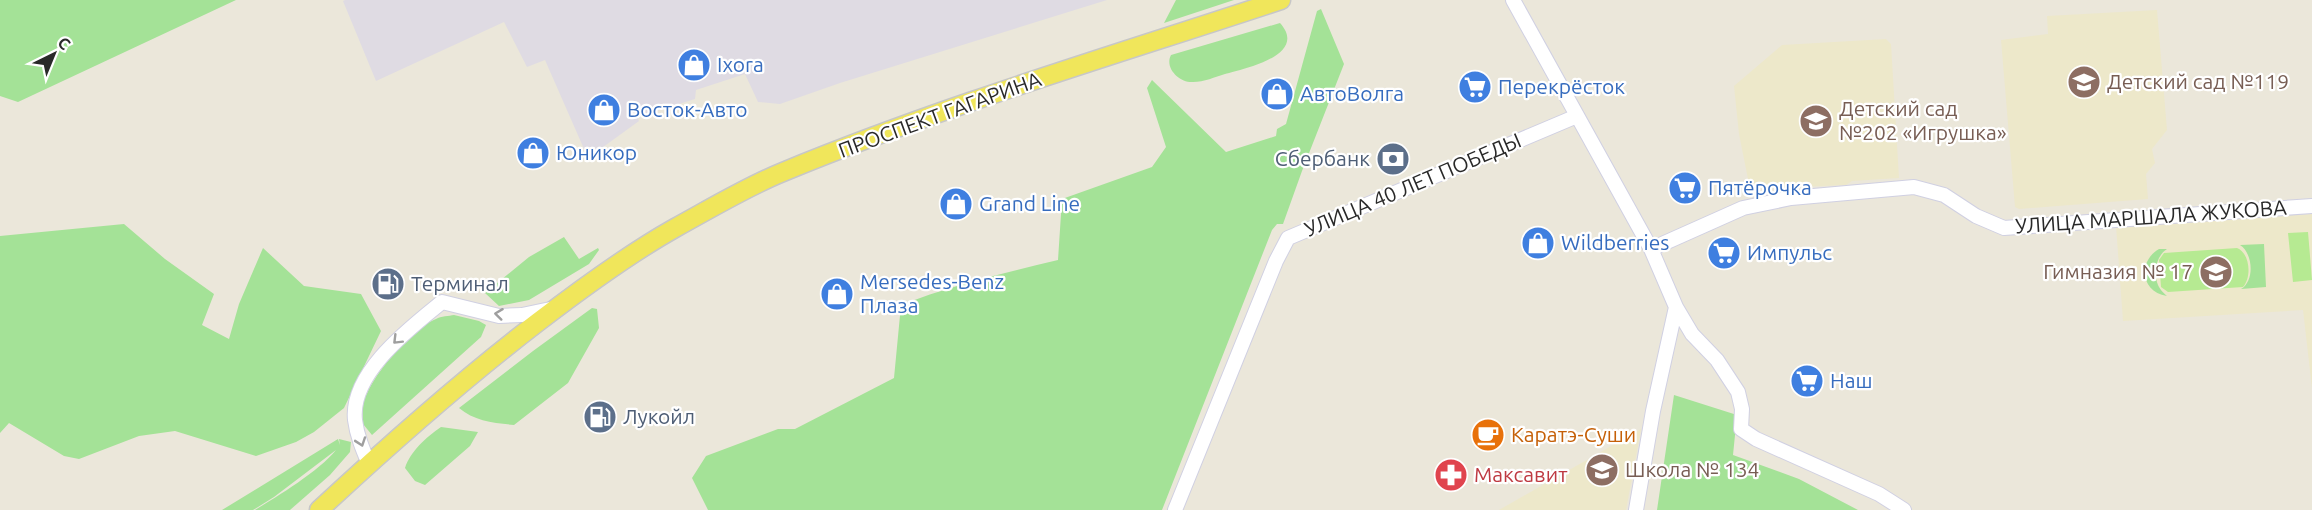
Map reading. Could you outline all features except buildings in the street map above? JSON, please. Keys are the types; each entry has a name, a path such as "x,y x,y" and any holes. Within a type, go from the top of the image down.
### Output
{"main road":[{"name":"ПРОСПЕКТ ГАГАРИНА","path":"319,510 474,371 615,266 674,229 781,173 948,110 1281,0"}],"street":[{"path":"1513,0 1651,249 1676,307 1692,334 1717,360 1738,392 1742,409 1741,429 1756,439 1879,494 1904,510"},
{"name":"УЛИЦА 40 ЛЕТ ПОБЕДЫ","path":"1175,510 1276,261 1288,238 1577,116"},
{"name":"УЛИЦА МАРШАЛА ЖУКОВА","path":"1651,249 1743,208 1791,198 1914,187 1944,195 1976,216 2004,228 2312,206"},
{"path":"369,464 358,436 355,418 356,403 372,370 399,337 442,302 500,316 522,315 557,308"},
{"path":"1636,510 1653,411 1676,307"}],"shaded area":[{"path":"1107,0 840,83 780,104 758,102 745,74 696,90 695,99 637,117 639,121 588,158 545,60 527,67 504,22 376,81 343,1"},
{"name":"Детский сад №119","path":"2157,10 2167,130 2152,149 2155,163 2146,174 2148,199 2019,209 2015,207 2001,40 2048,34 2047,16"},
{"name":"Детский сад №202 «Игрушка»","path":"1886,39 1891,44 1899,178 1852,181 1846,185 1750,189 1739,134 1734,86 1782,45"},
{"name":"Гимназия № 17","path":"2312,214 2312,388 2303,310 2123,321 2116,226"},
{"name":"Школа № 134","path":"1641,429 1626,510 1499,510"}],"green space":[{"path":"0,0 236,0 18,102 0,96"},
{"path":"1176,0 1234,0 1164,23"},
{"path":"1321,9 1344,64 1283,224 1277,224 1272,230 1162,510 708,510 692,478 706,456 778,429 795,429 894,378 901,305 959,285 1058,260 1062,199 1152,167 1166,147 1147,88 1152,80 1226,152 1276,136 1277,129 1286,124 1317,11"},
{"path":"1280,23 1287,34 1286,44 1271,59 1197,82 1183,80 1171,70 1169,60 1171,55"},
{"path":"124,224 165,259 214,294 202,325 229,339 239,304 263,248 304,286 361,294 381,331 344,408 314,432 296,442 256,456 175,431 139,436 79,459 64,456 9,423 0,433 0,236"},
{"path":"2308,232 2312,280 2293,282 2288,233"},
{"path":"564,237 579,259 598,248 599,250 589,264 529,300 499,306 485,293 529,257"},
{"path":"2264,244 2266,287 2241,289 2249,280 2251,267 2248,254 2240,245"},
{"path":"2237,248 2245,255 2248,266 2248,277 2243,287 2168,292 2161,287 2159,260 2164,253"},
{"path":"2159,249 2167,249 2160,256 2156,265 2156,280 2162,292 2167,296 2152,289 2145,276 2147,261"},
{"path":"592,308 597,309 599,328 568,383 514,425 478,419 459,408 533,351"},
{"path":"454,315 486,325 481,337 372,435 363,424 363,406 366,395 382,369 403,344 426,324 440,317"},
{"path":"1674,395 1737,415 1733,455 1799,479 1858,510 1657,510"},
{"path":"441,427 478,432 470,446 425,485 415,481 405,468 419,445"},
{"path":"338,439 340,445 339,439 351,442 350,452 330,475 290,510 255,510 309,475 336,450 253,510 222,510"}],"place":[{"name":"Ixora","path":"694,65"},
{"name":"Детский сад №119","path":"2084,82"},
{"name":"Перекрёсток","path":"1475,87"},
{"name":"АвтоВолга","path":"1277,94"},
{"name":"Восток-Авто","path":"604,110"},
{"name":"Детский сад №202 «Игрушка»","path":"1816,121"},
{"name":"Юникор","path":"533,153"},
{"name":"Сбербанк","path":"1393,159"},
{"name":"Пятёрочка","path":"1685,188"},
{"name":"Grand Line","path":"956,204"},
{"name":"Wildberries","path":"1538,243"},
{"name":"Импульс","path":"1724,253"},
{"name":"Гимназия № 17","path":"2216,272"},
{"name":"Терминал","path":"388,284"},
{"name":"Mersedes-Benz Плаза","path":"837,294"},
{"name":"Наш","path":"1807,381"},
{"name":"Лукойл","path":"600,417"},
{"name":"Каратэ-Суши","path":"1488,435"},
{"name":"Школа № 134","path":"1602,470"},
{"name":"Максавит","path":"1451,475"}]}
